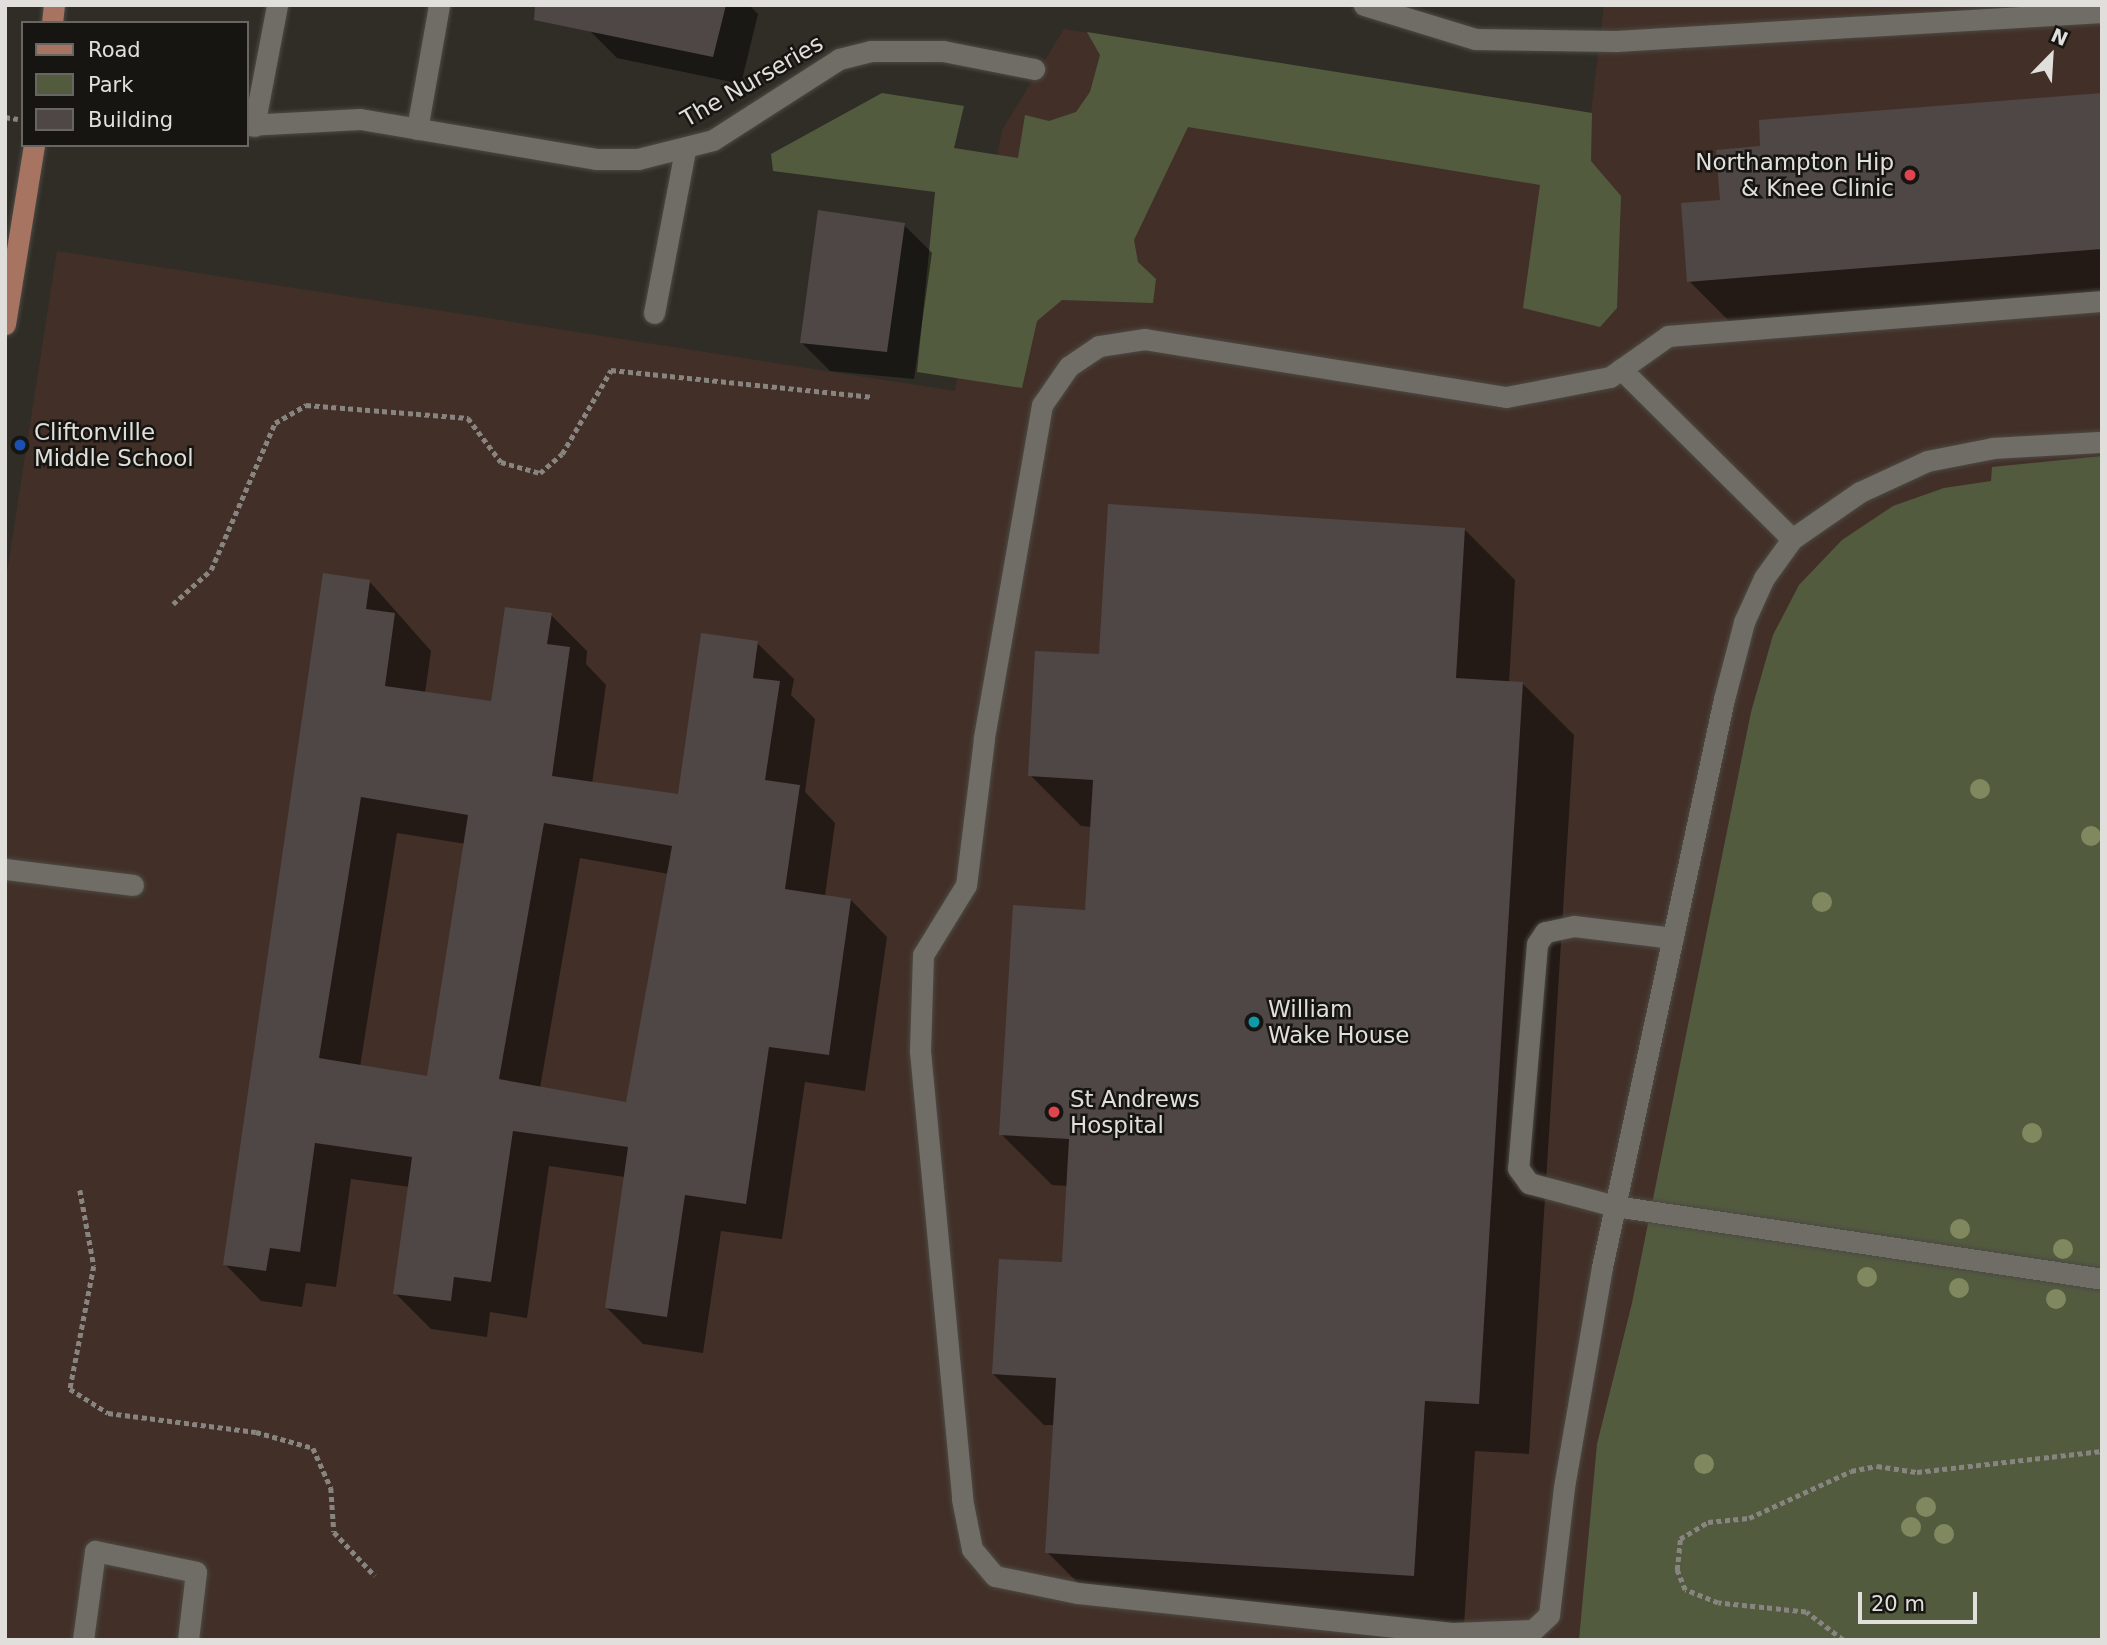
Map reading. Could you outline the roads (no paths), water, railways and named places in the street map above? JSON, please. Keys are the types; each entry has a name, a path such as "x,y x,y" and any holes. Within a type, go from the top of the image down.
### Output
{"main road":[{"path":"5,324 34,147"}],"street":[{"path":"250,125 277,5"},
{"path":"417,129 439,5"},
{"path":"1364,5 1475,40 1616,41 2102,12"},
{"name":"The Nurseries","path":"250,125 328,117 596,159 685,150 713,140 839,59 871,51 943,51 1034,69"},
{"path":"654,313 685,150"},
{"path":"2102,301 1668,336 1621,369 1506,397 1145,340 1089,352 1069,366 1042,405 984,739 966,885 923,955 920,1051 962,1499 972,1549 995,1576 1078,1593 1452,1633 1533,1630 1549,1615 1558,1578 1564,1487 1615,1206 1744,622 1764,578 1792,539 1860,492 1927,461 1993,448 2102,442"},
{"path":"1621,369 1792,539"},
{"path":"5,869 133,886"},
{"path":"1673,938 1574,926 1545,932 1537,944 1518,1168 1529,1183 1615,1206 2102,1279"},
{"path":"83,1640 95,1551 196,1572 188,1640"}],"place":[{"name":"Northampton Hip & Knee Clinic","path":"1910,175"},
{"name":"Cliftonville Middle School","path":"20,445"},
{"name":"William Wake House","path":"1254,1022"},
{"name":"St Andrews Hospital","path":"1054,1112"}]}
